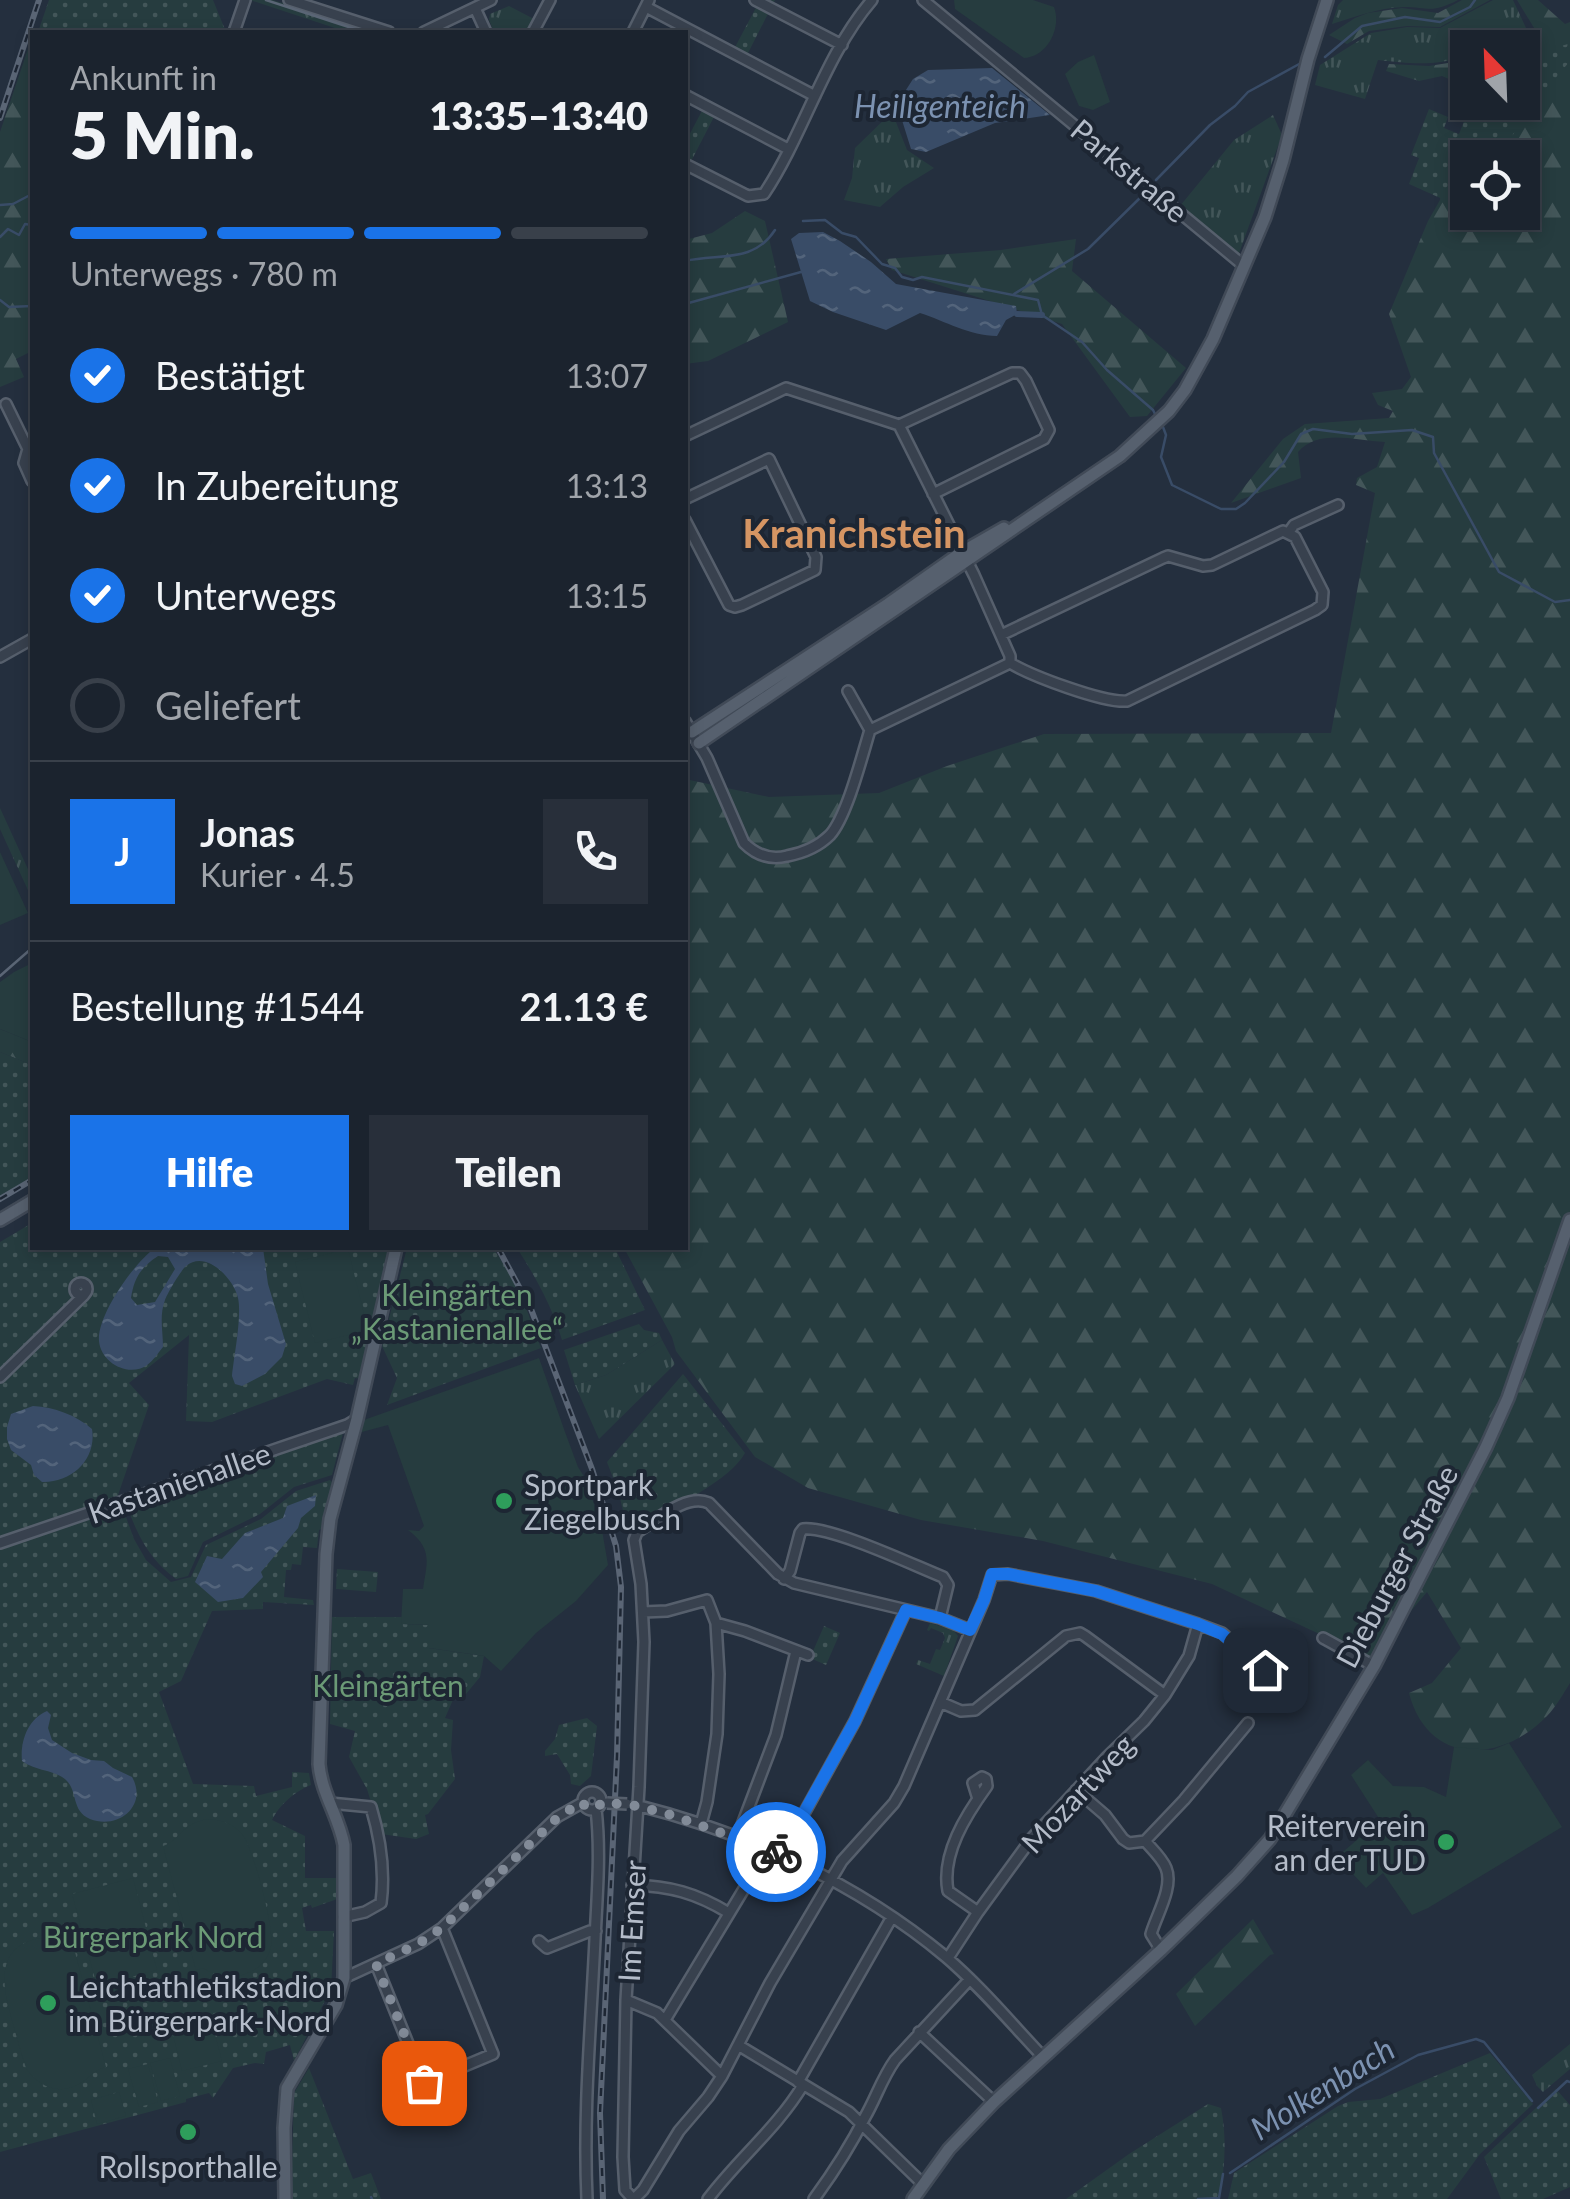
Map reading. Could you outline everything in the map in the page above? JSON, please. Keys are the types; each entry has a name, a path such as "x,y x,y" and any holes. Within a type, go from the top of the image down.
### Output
{"main road":[{"path":"692,732 1120,456 1169,411 1200,365 1264,216 1284,160 1308,60 1328,0"},
{"path":"0,1220 30,1203"},
{"name":"Dieburger Straße","path":"912,2199 949,2150 994,2102 1161,1950 1270,1839 1374,1666 1486,1447 1508,1398 1570,1220"},
{"path":"285,2199 287,2088 336,2005 344,1978 344,1845 318,1764 326,1554 330,1520 396,1250"}],"street":[{"path":"235,30 245,0"},
{"path":"289,0 383,30"},
{"path":"428,30 491,0"},
{"path":"534,30 550,0"},
{"path":"755,0 842,45"},
{"path":"688,166 748,196 766,192 842,45 872,0"},
{"name":"Parkstraße","path":"924,0 1244,266"},
{"path":"633,30 648,3 816,96"},
{"path":"475,8 485,30"},
{"path":"688,97 788,149"},
{"path":"688,435 786,388 899,425 1006,374 1020,373 1049,430 1044,439 933,494"},
{"path":"6,404 28,449 24,463 30,476"},
{"path":"899,425 1002,635 1010,663"},
{"path":"688,498 770,459 816,557 815,570 736,607 729,604 688,526"},
{"path":"1002,635 1168,556 1203,566 1212,564 1275,534 1289,532 1338,505"},
{"path":"1010,663 1103,698 1128,701 1322,605 1322,592 1289,532"},
{"path":"0,657 30,640"},
{"path":"692,732 744,843 773,859 793,855 832,834 870,730 1010,663"},
{"path":"848,690 870,730"},
{"path":"0,1376 84,1295"},
{"name":"Kastanienallee","path":"0,1543 354,1421"},
{"name":"Im Emser","path":"633,2199 625,2190 623,2157 632,1805 643,1612 634,1540 638,1532 688,1501 699,1499 784,1578"},
{"path":"940,1618 948,1585 943,1578 810,1528 800,1532 790,1572 784,1578 940,1618 970,1630"},
{"path":"633,2199 643,2190 678,2131 722,2076 770,1983 842,1861 904,1786 992,1574 1096,1591 1198,1624 1222,1634 1265,1670"},
{"path":"643,1612 667,1611 707,1600 716,1623 717,1734 701,1824"},
{"path":"781,1854 855,1721 906,1610"},
{"path":"716,1623 745,1630 808,1656"},
{"name":"Mozartweg","path":"948,1958 1032,1838 1144,1722 1165,1695 1189,1656 1198,1624"},
{"path":"940,1702 961,1711 975,1710 1073,1632 1086,1636 1165,1695"},
{"path":"1323,1638 1374,1666"},
{"path":"737,1838 776,1734 796,1651"},
{"path":"1076,1790 1106,1815 1123,1839 1144,1840 1184,1800 1248,1723"},
{"path":"344,1978 418,1944 442,1928 557,1818 582,1802 584,1796 595,1792 600,1796 598,1910 586,2102 587,2199"},
{"path":"978,1798 961,1826 945,1876 948,1891 978,1912"},
{"path":"582,1802 586,1808 632,1805 701,1824 781,1854 830,1880 892,1917 948,1958 1043,2057"},
{"path":"330,1803 372,1807 378,1831 381,1903 365,1912 343,1916"},
{"path":"1144,1840 1168,1871 1165,1894 1151,1934 1161,1950"},
{"path":"665,2020 768,1849"},
{"path":"632,1885 683,1890 729,1913"},
{"path":"708,2199 728,2172 782,2116 892,1917"},
{"path":"376,1964 424,2083 493,2054 442,1928"},
{"path":"539,1942 547,1948 590,1930 596,1932"},
{"path":"814,2199 862,2123 885,2074 970,1978"},
{"path":"626,2000 665,2020 722,2076"},
{"path":"919,2032 994,2102"},
{"path":"738,2044 862,2123 923,2184"}],"green space":[{"path":"49,0 213,0 225,30 39,30"},
{"path":"250,0 273,0 365,30 341,30"},
{"path":"760,0 775,0 746,57 733,51"},
{"path":"954,0 1033,0 1054,7 1054,32 1040,53 1024,58 955,9"},
{"path":"1343,0 1458,0 1436,8 1385,9 1332,24"},
{"path":"1462,0 1490,0 1440,27 1369,31 1347,44 1329,35 1368,13 1402,8 1438,13"},
{"path":"1493,0 1513,0 1526,28 1450,30 1450,60 1423,63 1378,60 1365,99 1315,85 1320,65 1371,33 1407,27 1440,28"},
{"path":"1517,0 1538,0 1565,24 1570,22 1570,1683 1550,1712 1529,1732 1509,1743 1468,1750 1449,1745 1432,1734 1418,1717 1409,1693 1432,1683 1461,1648 1427,1592 1371,1658 1212,1584 1043,1541 921,1520 808,1488 755,1457 676,1351 625,1250 688,1250 688,780 769,797 879,793 1044,734 1331,733 1375,493 1356,485 1357,478 1377,467 1385,442 1316,440 1298,452 1301,478 1231,503 1283,439 1305,424 1389,418 1393,411 1378,405 1372,393 1402,389 1411,377 1389,314 1450,176 1450,230 1540,230 1540,140 1479,140 1501,120 1540,120 1540,30 1535,30"},
{"path":"509,6 534,19 528,30 493,30 490,14"},
{"path":"1568,44 1570,61 1540,97 1540,52"},
{"path":"30,46 30,352 16,359 24,377 0,387 0,132"},
{"path":"1094,55 1110,102 1093,110 1079,106 1065,74"},
{"path":"1450,63 1450,80 1442,76 1419,81 1386,71 1389,64"},
{"path":"704,107 716,113 688,167 688,137"},
{"path":"1429,109 1448,117 1444,128 1459,134 1464,120 1523,120 1509,140 1450,140 1450,202 1409,184 1419,158 1411,155"},
{"path":"892,112 907,150 934,168 880,207 844,200 852,178 855,148"},
{"path":"1273,115 1282,135 1238,256 1180,206 1234,140"},
{"path":"745,211 765,221 788,322 708,361 688,364 688,239 712,233"},
{"path":"1076,239 1072,271 1186,368 1147,416 1130,417 1062,324 892,270 886,259 1001,250"},
{"path":"0,808 30,874 30,895 0,829"},
{"path":"0,852 28,913 0,925"},
{"path":"30,964 30,1041 0,1029 0,982"},
{"path":"0,1029 30,1041 30,1064 0,1052"},
{"path":"0,1052 30,1064 30,1178 0,1196"},
{"name":"Bürgerpark Nord","path":"30,1224 30,1250 389,1250 360,1379 355,1378 353,1385 327,1379 212,1422 186,1421 189,1335 129,1383 149,1405 118,1495 146,1560 171,1582 191,1577 206,1545 261,1519 296,1491 330,1480 333,1483 317,1548 303,1547 301,1565 292,1564 291,1570 286,1570 284,1597 313,1600 314,1605 263,1602 263,1609 212,1611 181,1681 159,1692 193,1784 254,1786 256,1796 292,1787 292,1772 309,1773 311,1785 288,1799 272,1820 305,1836 305,1878 340,1878 340,1898 302,1908 306,1931 334,1931 331,1989 294,2061 290,2045 266,2052 264,2064 233,2068 213,2098 209,2093 0,2152 0,1242"},
{"path":"348,1250 368,1330 315,1343 295,1262"},
{"name":"Kleingärten „Kastanienallee“","path":"406,1250 494,1250 517,1284 541,1348 387,1405 397,1378 382,1346"},
{"path":"518,1250 616,1250 645,1310 562,1340 543,1292"},
{"path":"639,1324 644,1330 659,1333 662,1340 606,1375 575,1385 564,1350"},
{"path":"662,1340 675,1364 599,1439 575,1385 606,1375"},
{"name":"Sportpark Ziegelbusch","path":"539,1358 601,1524 608,1565 576,1601 536,1633 501,1671 484,1656 429,1648 429,1625 401,1624 403,1589 423,1589 427,1563 421,1543 408,1530 419,1531 424,1526 388,1425 358,1433 361,1421"},
{"path":"683,1374 745,1453 709,1486 628,1532 607,1462"},
{"path":"344,1429 332,1475 294,1487 260,1514 203,1542 188,1576 176,1579 151,1554 125,1502"},
{"path":"337,1569 378,1572 376,1592 336,1589"},
{"name":"Kleingärten","path":"332,1617 402,1617 402,1624 430,1625 429,1648 484,1656 480,1677 466,1694 456,1693 445,1718 453,1720 451,1750 455,1779 425,1815 429,1834 416,1839 381,1834 367,1789 349,1757 355,1731 330,1724"},
{"path":"930,1623 953,1630 958,1636 944,1676 916,1664 918,1660 930,1664 945,1638 943,1633 927,1630"},
{"path":"824,1626 840,1633 826,1665 810,1658"},
{"path":"587,1718 597,1726 591,1776 580,1786 571,1784 557,1754 545,1756 545,1751 555,1739 559,1725"},
{"name":"Reiterverein an der TUD","path":"1509,1743 1562,1827 1412,1915 1383,1873 1366,1888 1337,1857 1380,1820 1351,1775 1368,1760 1393,1786 1424,1787 1446,1797 1454,1747 1492,1750"},
{"path":"208,1819 227,1823 242,1834 266,1907 271,1946 261,1965 243,1975 223,1976 203,1968 196,1970 163,1846 192,1824"},
{"path":"133,1878 157,1970 97,1986 72,1894"},
{"path":"1253,1919 1274,1954 1195,2026 1176,1994"},
{"name":"Leichtathletikstadion im Bürgerpark-Nord","path":"41,1938 61,1944 72,1941 106,2067 68,2088 45,2086 26,2068 7,2000 5,1975 11,1955 27,1942"},
{"path":"208,2008 222,2061 182,2071 169,2019"},
{"path":"1570,2044 1570,2069 1543,2092 1532,2075"},
{"path":"1490,2053 1533,2104 1480,2154 1447,2199 1228,2199 1234,2173 1338,2106 1380,2099"},
{"path":"170,2058 180,2096 161,2101 150,2063"},
{"path":"148,2064 158,2102 139,2107 128,2069"},
{"path":"309,2068 353,2179 371,2173 381,2199 291,2199 294,2093"},
{"path":"1556,2089 1570,2105 1570,2187 1543,2199 1501,2199 1484,2157"},
{"path":"119,2092 126,2116 97,2124 91,2100"},
{"path":"1208,2104 1221,2108 1223,2119 1219,2199 1066,2199 1129,2154"}],"water":[{"name":"Heiligenteich","path":"992,68 1050,115 995,123 926,152 911,149 897,104 913,79 928,70"},
{"path":"823,232 871,262 896,284 1016,306 1017,314 1006,320 997,336 967,331 920,313 886,330 833,312 810,301 791,239 799,233"},
{"path":"152,1250 263,1250 268,1284 286,1344 282,1357 265,1374 242,1386 235,1384 232,1376 238,1298 225,1275 202,1261 186,1266 166,1297 163,1347 154,1359 140,1369 117,1366 101,1349 100,1330 128,1277","holes":["158,1256 168,1257 175,1269 155,1302 137,1305 131,1298 139,1274"]},
{"path":"33,1406 64,1413 92,1429 86,1460 72,1474 42,1482 31,1465 11,1450 7,1427 11,1414"},
{"path":"316,1495 315,1506 301,1518 298,1528 261,1572 263,1577 243,1598 218,1602 195,1582 207,1556 222,1559 245,1533 283,1518 287,1506"},
{"path":"47,1711 51,1715 48,1728 52,1740 72,1753 104,1761 132,1777 136,1797 128,1813 111,1821 90,1819 80,1811 66,1780 22,1761 27,1731"}],"waterway":[{"path":"1325,57 1362,26 1405,17 1440,22 1470,7 1475,0"},
{"path":"1156,180 1248,92 1301,63"},
{"path":"1014,294 1088,249 1145,193"},
{"path":"0,205 13,204 30,195"},
{"path":"803,221 825,220 842,233 856,237 882,264 895,268 902,277 922,277 1038,300 1042,315 1082,342 1156,416"},
{"path":"0,237 8,229 19,235 25,224 30,225"},
{"path":"688,261 746,253 766,241 775,230"},
{"path":"688,303 801,272"},
{"path":"0,300 9,307 30,306"},
{"path":"1017,314 1042,315"},
{"path":"1163,427 1166,435 1161,457 1172,485 1221,509 1236,509 1245,503 1284,462 1301,434 1313,429 1352,434 1412,430 1433,437 1434,453 1499,572 1555,602 1570,600"},
{"name":"Molkenbach","path":"1230,2173 1355,2089 1418,2055 1476,2039 1484,2042 1532,2101"},
{"name":"Molkenbach","path":"1538,2108 1570,2082"},
{"name":"Molkenbach","path":"1198,2199 1219,2198 1223,2174"}],"tram line":[{"path":"266,0 358,30"},
{"path":"0,976 30,950"}],"railway":[{"path":"0,118 39,0"},
{"path":"0,1199 30,1181"},
{"path":"499,1250 531,1309 592,1469 616,1546 621,1587 600,2113 603,2199"}],"way so far":[{"path":"424,2083 376,1964 442,1928 572,1806 582,1802 592,1809 602,1802 637,1806 701,1824 776,1852"}],"place":[{"name":"Sportpark Ziegelbusch","path":"504,1501"},
{"name":"Reiterverein an der TUD","path":"1446,1842"},
{"name":"Leichtathletikstadion im Bürgerpark-Nord","path":"48,2003"},
{"name":"Rollsporthalle","path":"188,2132"}],"district":[{"name":"Kranichstein","path":"854,533"}],"route":[{"path":"776,1852 781,1854 855,1721 906,1610 970,1630 992,1574 1096,1591 1198,1624 1222,1634 1265,1670"}]}
